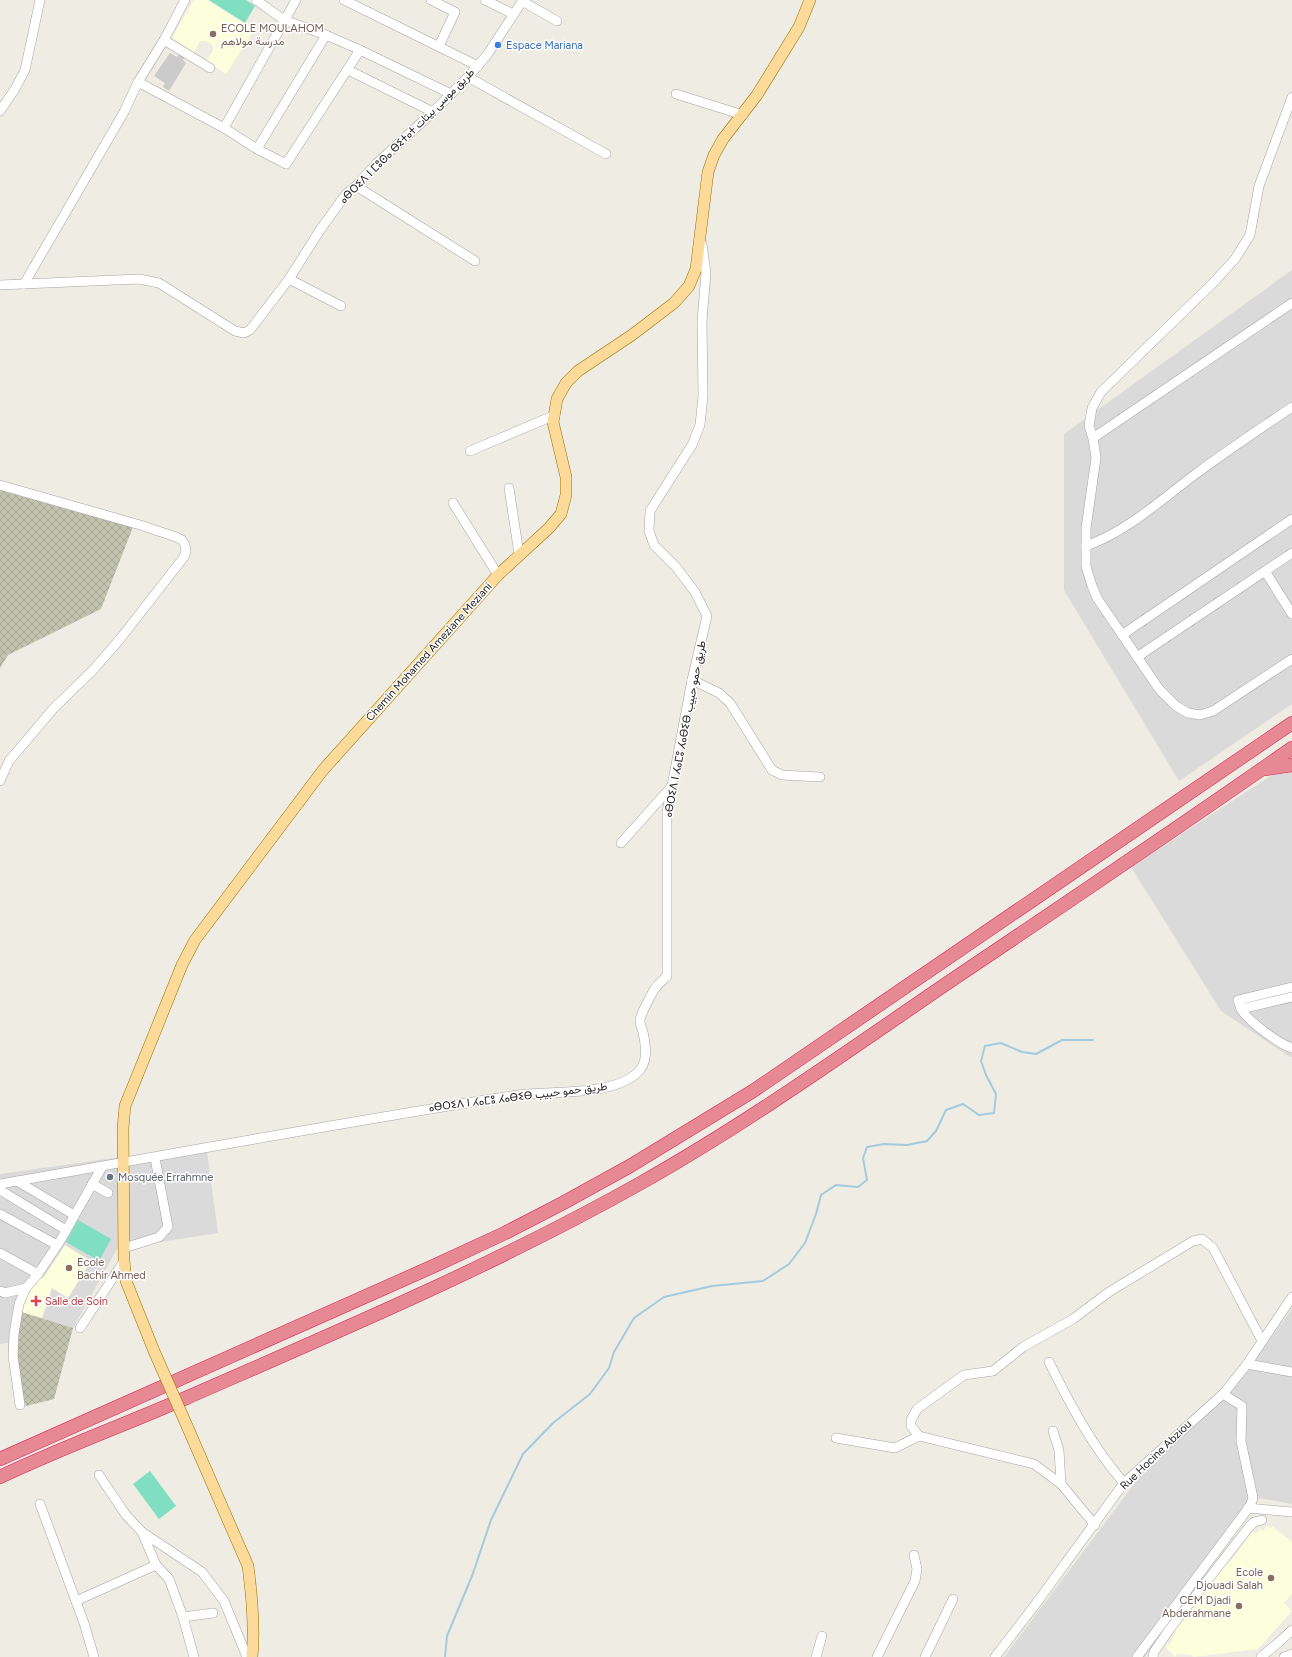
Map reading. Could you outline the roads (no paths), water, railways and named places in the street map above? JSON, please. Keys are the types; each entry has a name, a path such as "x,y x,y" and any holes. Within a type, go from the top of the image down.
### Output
{"highway":[{"path":"0,1459 409,1278 505,1233 630,1166 760,1087 1292,722"},
{"path":"0,1477 39,1458 183,1399 425,1293 519,1248 637,1185 729,1130 813,1077 1292,748"},
{"path":"1261,769 1292,765"}],"main road":[{"name":"Chemin Mohamed Ameziane Meziani","path":"252,1657 254,1638 252,1590 248,1566 154,1351 126,1280 124,1261 123,1128 125,1106 182,965 195,940 323,770 498,575 519,554 549,528 561,514 566,495 566,477 553,422 557,399 566,383 578,371 632,335 674,303 689,286 696,269 701,239 708,172 714,156 723,139 757,95 799,27 810,0"}],"street":[{"path":"0,112 25,70 40,0"},
{"path":"24,284 124,112 138,82 164,40 185,0"},
{"path":"256,0 284,20 326,35 360,50 451,94"},
{"path":"224,128 296,0"},
{"path":"344,0 478,66"},
{"path":"430,0 455,12 439,46"},
{"path":"485,0 514,14"},
{"path":"522,1 557,21"},
{"name":"ⴰⴱⵔⵉⴷ ⵏ ⵎⵓⵙⴰ ⴱⵉⵜⴰⵜ طريق موسى بيتات","path":"0,285 139,279 149,280 159,283 236,331 241,333 247,332 252,328 289,279 320,230 346,194 468,77 478,66 522,1"},
{"path":"257,149 326,35"},
{"path":"164,40 210,68"},
{"path":"138,82 224,128 257,149 286,164 360,50"},
{"path":"348,70 433,112"},
{"path":"468,77 606,154"},
{"path":"676,94 743,115"},
{"path":"1292,97 1259,186 1250,235 1235,259 1214,282 1101,392 1092,408 1089,426 1093,438 1096,458 1086,528 1086,566 1097,598 1159,689 1176,706 1188,713 1200,715 1214,711 1292,659"},
{"path":"356,186 475,261"},
{"name":"ⴰⴱⵔⵉⴷ ⵏ ⵃⴰⵎⵓ ⵃⴰⴱⵉⴱ طريق حمو حبيب","path":"0,1184 156,1158 393,1114 523,1094 581,1091 601,1088 626,1081 637,1073 645,1062 646,1047 640,1020 654,989 667,976 667,812 692,680 707,616 695,592 676,568 654,545 649,531 650,511 692,445 700,425 703,396 702,321 706,273 701,239"},
{"path":"289,279 341,306"},
{"path":"1093,438 1292,303"},
{"path":"1086,546 1104,540 1157,505 1198,473 1292,407"},
{"path":"470,451 555,415"},
{"path":"0,485 140,525 176,537 184,543 186,551 184,557 120,639 93,670 53,709 9,761 0,781"},
{"path":"509,488 519,554"},
{"path":"453,503 498,575"},
{"path":"1122,635 1292,519"},
{"path":"1137,657 1292,553"},
{"path":"1265,571 1292,614"},
{"path":"692,680 719,693 730,704 772,770 782,775 820,777"},
{"path":"621,844 673,785"},
{"path":"1292,987 1238,1000 1241,1009 1248,1017 1274,1039 1292,1048"},
{"path":"1241,1009 1292,997"},
{"path":"124,1248 159,1237 168,1227 156,1158"},
{"path":"20,1405 13,1356 14,1334 19,1304 26,1288 38,1274 57,1245 102,1167"},
{"path":"17,1181 74,1215"},
{"path":"92,1184 108,1193"},
{"path":"0,1190 66,1230"},
{"path":"0,1214 57,1245"},
{"path":"1095,1525 1061,1484 1034,1464 919,1436 911,1426 911,1420 917,1409 964,1375 993,1371 1023,1347 1073,1319 1109,1292 1193,1241 1202,1239 1213,1248 1262,1340"},
{"path":"0,1253 38,1274"},
{"path":"80,1328 124,1261"},
{"path":"0,1291 5,1293 26,1288"},
{"name":"Rue Hocine Abziou","path":"995,1657 1095,1525 1124,1483 1223,1394 1247,1364 1292,1297"},
{"path":"1049,1362 1071,1405 1104,1457 1124,1483"},
{"path":"1247,1364 1292,1372"},
{"path":"1137,1657 1248,1508 1253,1498 1241,1441 1242,1406 1223,1394"},
{"path":"1052,1431 1059,1450 1061,1484"},
{"path":"836,1438 894,1448 919,1436"},
{"path":"99,1476 126,1515 142,1532 202,1572 224,1601 247,1657"},
{"path":"40,1504 76,1600 94,1657"},
{"path":"1248,1508 1292,1512"},
{"path":"1153,1657 1154,1652 1169,1630 1249,1527 1254,1522 1262,1520"},
{"path":"142,1532 156,1565 169,1578 183,1617 194,1657"},
{"path":"876,1657 915,1581 917,1569 914,1556"},
{"path":"76,1600 156,1565"},
{"path":"926,1657 953,1599"},
{"path":"183,1617 213,1613"},
{"path":"1261,1657 1292,1630"},
{"path":"816,1657 822,1636"},
{"path":"1284,1657 1292,1654"}],"waterway":[{"path":"445,1657 447,1636 472,1576 491,1520 523,1454 553,1423 590,1394 609,1368 614,1352 634,1318 664,1297 712,1286 763,1281 789,1264 805,1243 816,1214 821,1195 836,1185 858,1187 867,1180 863,1158 867,1147 884,1144 907,1145 927,1141 936,1131 946,1110 963,1104 979,1115 994,1113 996,1094 986,1075 981,1061 985,1046 1001,1043 1022,1052 1036,1054 1062,1040 1093,1040"}],"place":[{"name":"ECOLE MOULAHOM مدرسة مولاهم","path":"213,34"},
{"name":"Espace Mariana","path":"498,45"},
{"name":"Mosquée Errahmne","path":"110,1177"},
{"name":"Ecole Bachir Ahmed","path":"69,1268"},
{"name":"Salle de Soin","path":"36,1301"},
{"name":"Ecole Djouadi Salah","path":"1271,1578"},
{"name":"CEM Djadi Abderahmane","path":"1239,1606"}]}
